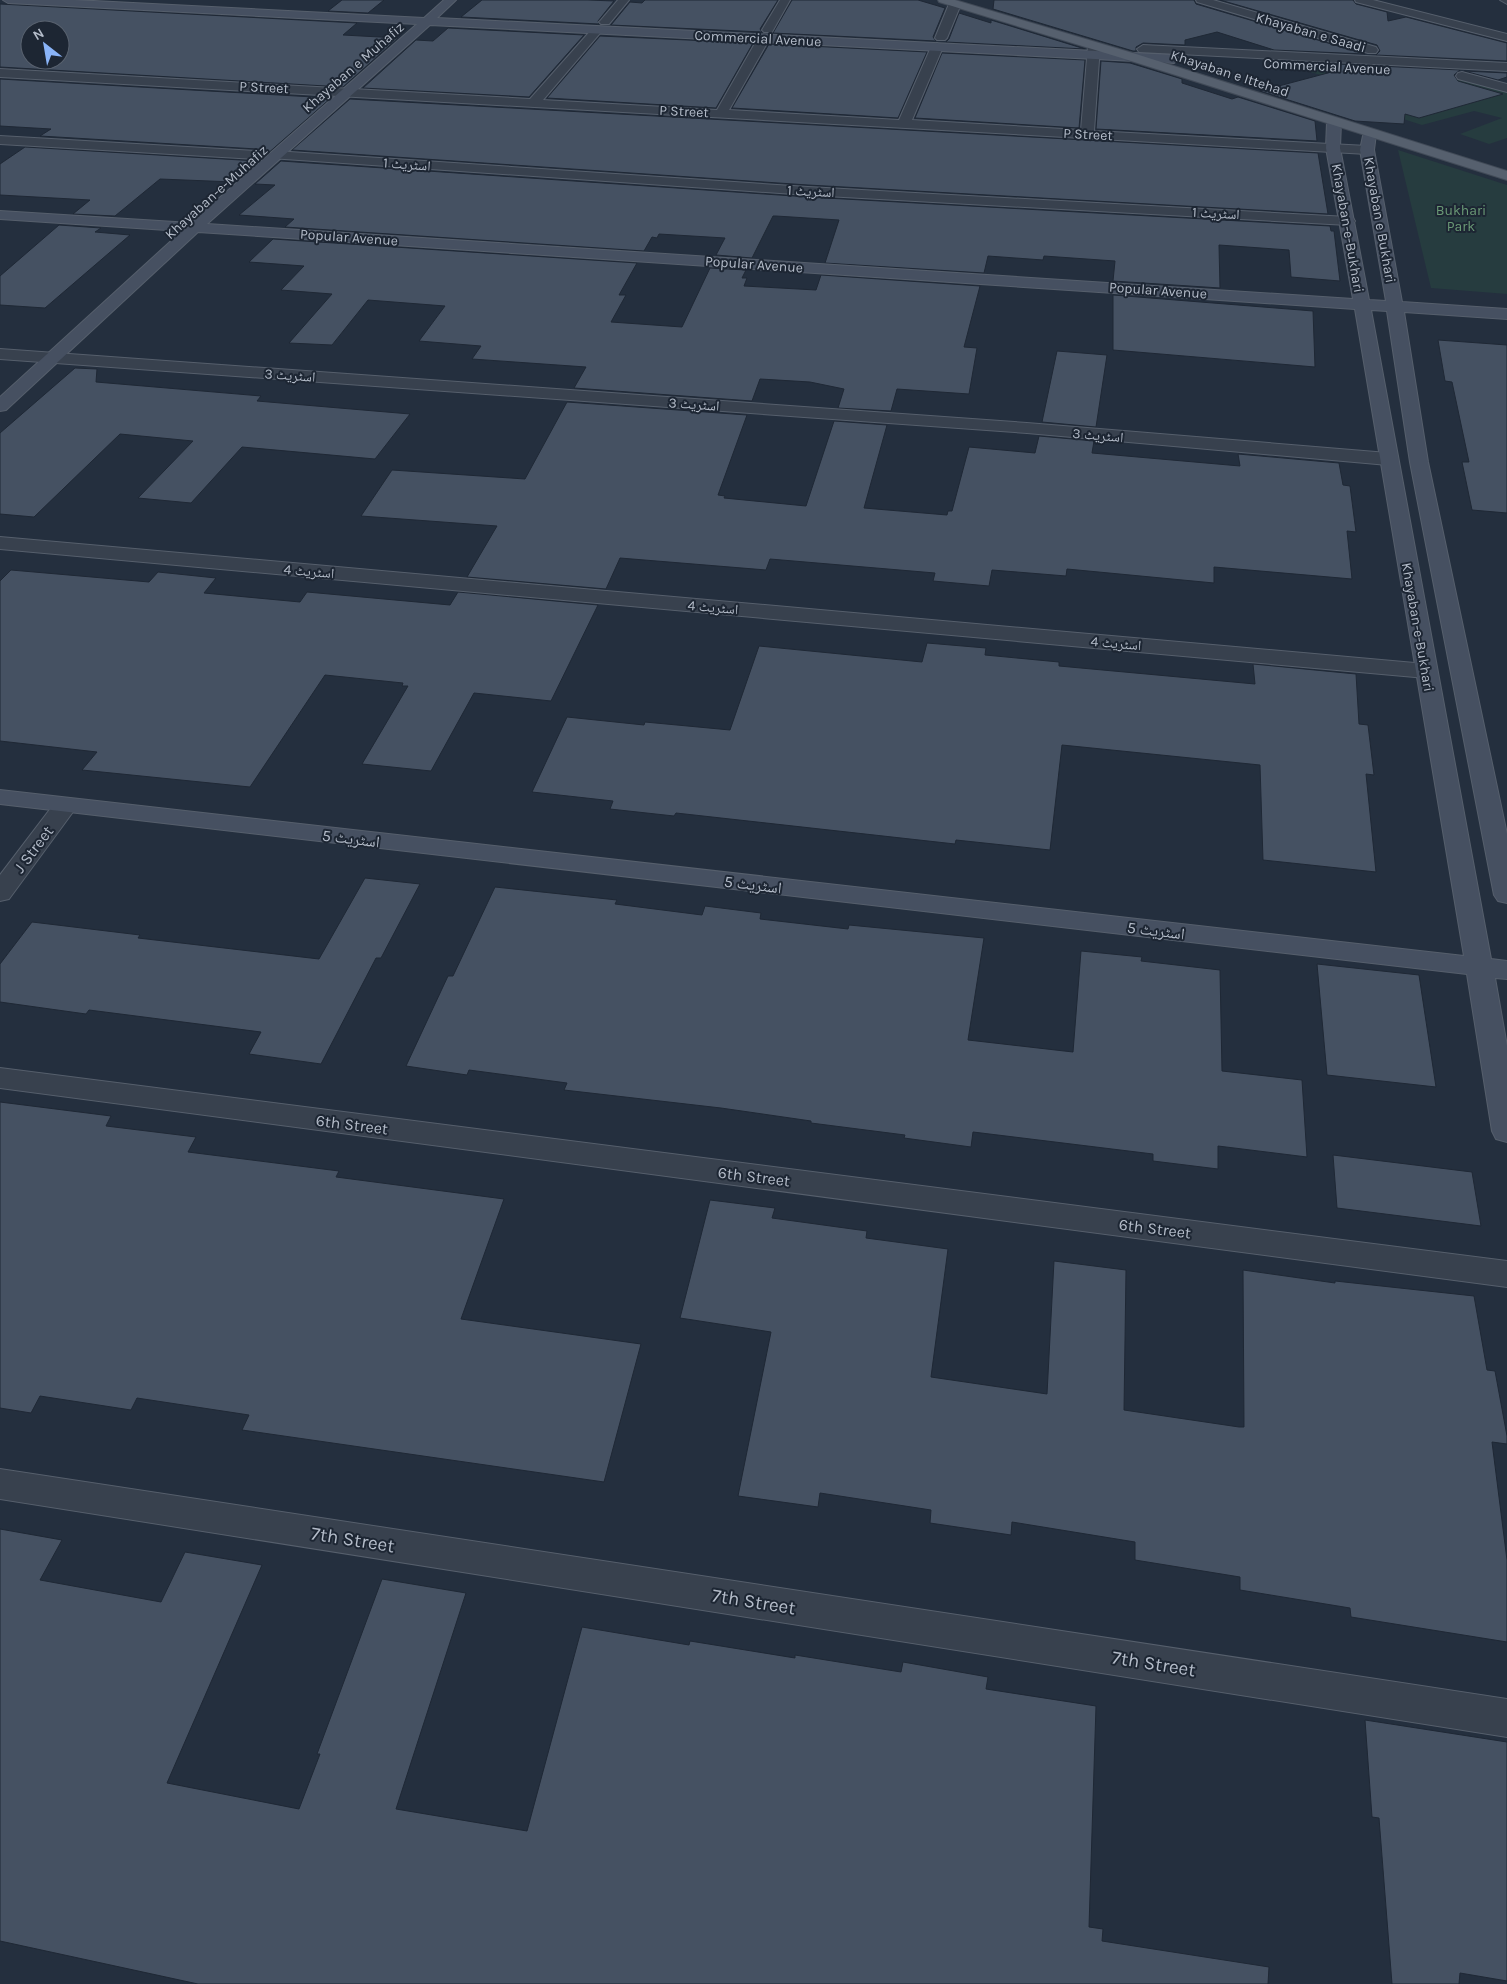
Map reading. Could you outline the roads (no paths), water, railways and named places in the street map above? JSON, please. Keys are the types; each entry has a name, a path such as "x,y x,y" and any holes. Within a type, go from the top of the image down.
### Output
{"main road":[{"name":"Khayaban e Ittehad","path":"982,0 1369,134 1507,176"},
{"name":"Khayaban e Ittehad","path":"949,2 1095,49 1174,59 1364,118"}],"street":[{"name":"Commercial Avenue","path":"8,0 425,13"},
{"name":"Commercial Avenue","path":"166,0 425,13 601,26 1095,49"},
{"name":"Khayaban e Muhafiz","path":"275,155 346,92 425,13 451,0"},
{"path":"533,102 624,0"},
{"path":"721,113 785,0"},
{"name":"Khayaban e Saadi","path":"1201,0 1507,88"},
{"path":"1360,0 1507,38"},
{"path":"905,122 939,43 949,2"},
{"path":"307,108 425,13"},
{"path":"1087,134 1095,49"},
{"name":"Commercial Avenue","path":"1138,53 1415,62 1507,67"},
{"name":"Commercial Avenue","path":"1174,59 1507,74"},
{"name":"P Street","path":"0,73 905,122 1368,150"},
{"name":"Khayaban-e-Bukhari","path":"1334,122 1333,148 1348,221 1388,459 1480,968 1507,1131"},
{"name":"Khayaban-e-Muhafiz","path":"0,406 55,358 192,223 257,154 286,128"},
{"name":"Khayaban e Bukhari","path":"1369,134 1368,150 1394,301"},
{"path":"0,140 257,154"},
{"name":"اسٹریٹ 1","path":"275,155 808,191 1348,221"},
{"name":"Khayaban-e-Muhafiz","path":"20,367 275,155"},
{"name":"Popular Avenue","path":"0,206 192,223"},
{"name":"Popular Avenue","path":"0,215 192,223 1394,301 1507,303"},
{"name":"Khayaban-e-Bukhari","path":"1394,301 1419,462 1507,895"},
{"name":"Popular Avenue","path":"1394,301 1507,314"},
{"name":"اسٹریٹ 3","path":"0,354 1018,428 1388,459"},
{"name":"اسٹریٹ 4","path":"0,543 1426,671"},
{"path":"1438,738 1476,743"},
{"name":"اسٹریٹ 5","path":"0,798 1507,970"},
{"name":"J Street","path":"0,893 66,805"},
{"name":"6th Street","path":"0,1078 1507,1274"},
{"name":"7th Street","path":"0,1484 1507,1718"}],"park label":[{"name":"Bukhari Park","path":"1461,218"}]}
